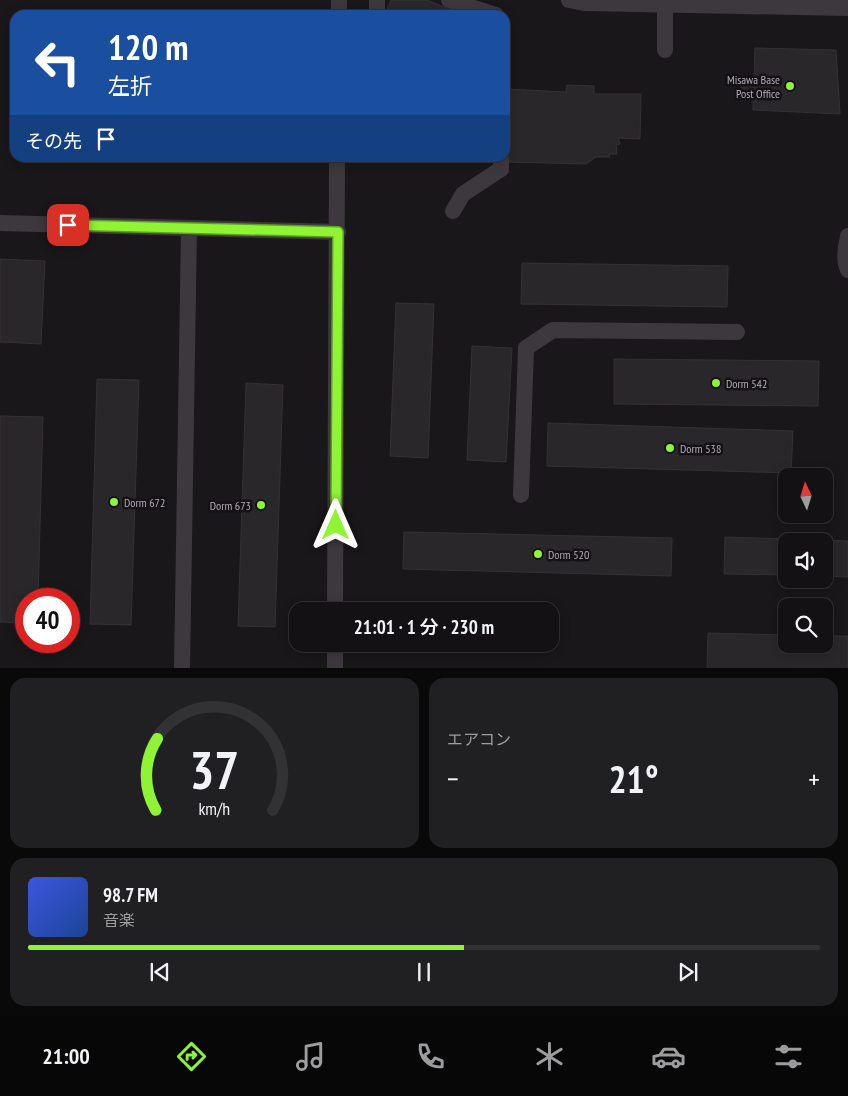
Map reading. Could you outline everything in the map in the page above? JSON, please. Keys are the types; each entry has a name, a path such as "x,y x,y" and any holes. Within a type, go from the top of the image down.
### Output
{"street":[{"path":"449,0 480,10"},
{"path":"569,0 584,3 665,6 848,8"},
{"path":"665,6 665,50"},
{"path":"335,602 337,162"},
{"path":"453,211 463,194 501,169 501,162"},
{"path":"0,223 338,232"},
{"path":"182,668 189,228"},
{"path":"848,236 845,254 848,270"},
{"path":"522,495 526,348 553,330 736,332"},
{"path":"335,652 335,668"}],"building":[{"path":"391,0 427,0 452,10 387,10"},
{"name":"Misawa Base Post Office","path":"755,48 836,50 840,114 753,110 753,92 741,93 741,79 754,79"},
{"path":"567,85 594,86 594,94 641,94 640,139 618,138 620,144 616,145 617,154 609,154 610,157 596,157 586,164 507,162 510,162 510,89 566,92"},
{"path":"0,259 45,261 41,344 0,342"},
{"path":"522,263 728,266 727,307 521,304"},
{"path":"396,303 434,304 428,458 390,456"},
{"path":"472,346 512,348 506,462 467,460"},
{"name":"Dorm 542","path":"614,359 819,361 818,406 614,404"},
{"name":"Dorm 672","path":"97,379 139,380 131,625 90,624"},
{"name":"Dorm 673","path":"246,383 283,385 275,627 238,626"},
{"path":"0,416 43,417 38,588 15,588 15,623 0,622"},
{"name":"Dorm 538","path":"548,423 793,431 791,468 778,468 778,473 547,466"},
{"name":"Dorm 520","path":"404,532 672,538 671,576 403,569"},
{"path":"725,537 778,539 778,575 724,574"},
{"path":"833,541 848,541 848,577 833,576"},
{"path":"708,633 778,635 778,653 833,653 833,636 848,636 848,668 707,668"}],"place":[{"name":"Misawa Base Post Office","path":"790,86"},
{"name":"Dorm 542","path":"716,383"},
{"name":"Dorm 538","path":"670,448"},
{"name":"Dorm 672","path":"114,502"},
{"name":"Dorm 673","path":"261,505"},
{"name":"Dorm 520","path":"538,554"}],"route":[{"path":"68,225 338,232 336,525"}]}
